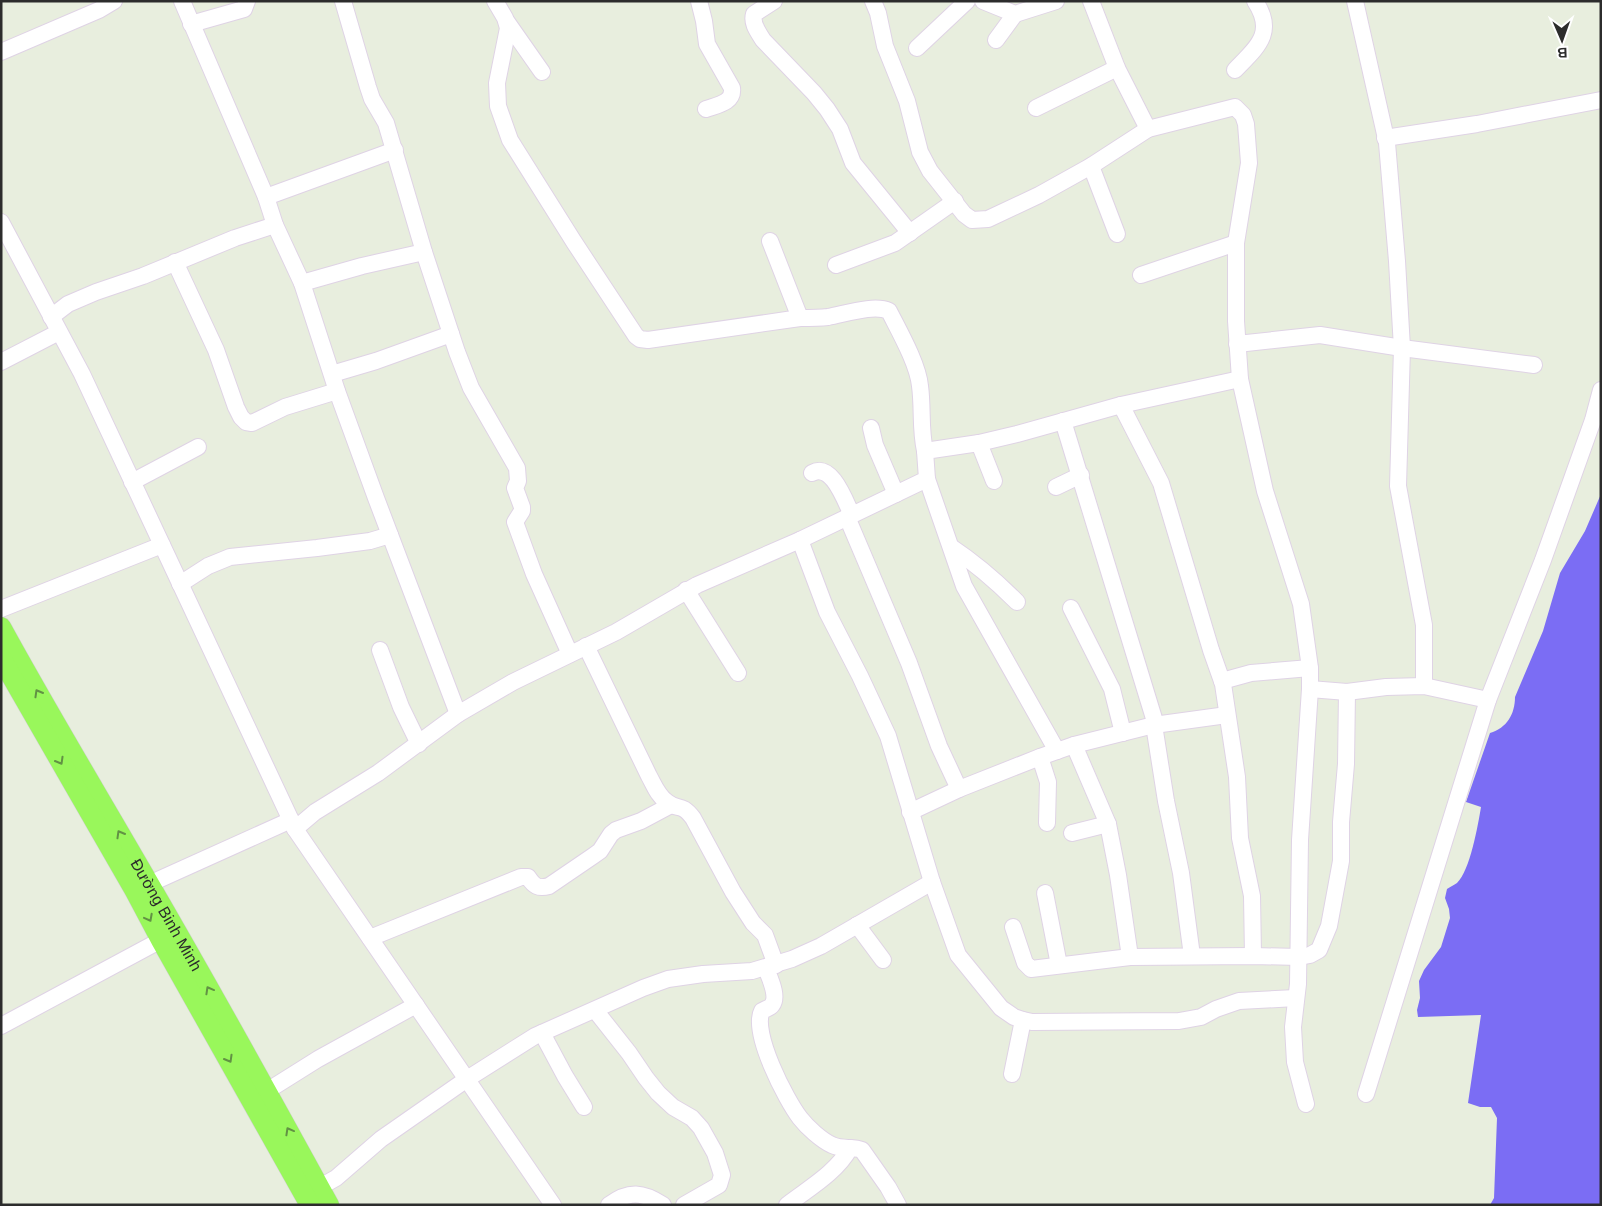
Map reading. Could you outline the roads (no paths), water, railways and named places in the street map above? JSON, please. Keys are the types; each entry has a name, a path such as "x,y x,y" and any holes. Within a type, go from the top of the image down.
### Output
{"main road":[{"name":"Đường Binh Minh","path":"1,627 142,888 161,940 297,1163 320,1187 330,1205"},
{"name":"Đường Binh Minh","path":"1,658 267,1091 297,1163 310,1205"}],"street":[{"path":"1,52 84,8 114,1"},
{"path":"182,1 266,197 275,225 302,283 337,391 458,714"},
{"path":"191,24 244,9 247,1"},
{"path":"342,1 372,99 386,123 424,252 471,388 517,468 518,481 515,488 522,511 515,522 534,574 570,654"},
{"path":"495,1 507,22 542,72"},
{"path":"699,1 710,53 733,92 732,96 724,102 706,110"},
{"path":"774,1 754,14 752,18 757,30 763,40 827,108 840,129 853,163 910,233"},
{"path":"873,1 885,46 907,101 920,152 930,171 964,214 972,220 988,219 1039,195 1091,166 1148,129 1235,107 1244,115 1249,138 1249,163 1236,243 1236,321 1240,379 1266,491 1301,604 1310,668 1300,840 1299,957 1293,1042 1306,1104"},
{"path":"917,48 967,1"},
{"path":"955,20 973,1"},
{"path":"983,1 1016,14"},
{"path":"1091,1 1116,68 1148,129"},
{"path":"1235,70 1255,50 1263,37 1264,13 1255,1"},
{"path":"1355,1 1386,138 1397,261 1402,348 1398,486 1424,625 1424,686"},
{"path":"996,40 1016,14 1052,2"},
{"path":"507,22 507,33 497,82 498,106 504,128 514,148 636,336 640,339 648,340 800,318 825,317 877,308 889,311 916,370 920,385 921,434 925,451 927,480 964,586 1057,751"},
{"path":"1036,108 1116,68"},
{"path":"1386,138 1477,124 1601,100"},
{"path":"266,197 395,150"},
{"path":"1091,166 1117,234"},
{"path":"836,265 883,248 910,233 955,201"},
{"path":"1,222 82,374 293,824 553,1205"},
{"path":"51,317 68,304 96,292 143,276 235,238 275,225"},
{"path":"770,241 800,318"},
{"path":"1141,275 1236,243"},
{"path":"302,283 370,264 424,252"},
{"path":"175,262 216,350 239,412 246,422 252,423 285,406 337,391"},
{"path":"1,362 59,332"},
{"path":"332,374 376,361 451,334"},
{"path":"1237,344 1320,335 1534,365"},
{"path":"925,451 979,443 1121,405 1240,379"},
{"path":"1366,1094 1488,700 1543,560 1593,420 1601,390"},
{"path":"1121,405 1162,483 1210,650 1222,681 1237,778 1240,838 1252,896 1253,956"},
{"path":"1063,421 1081,475 1155,725 1166,801 1181,873 1192,956"},
{"path":"871,428 875,446 896,494"},
{"path":"979,443 994,481"},
{"path":"132,482 198,447"},
{"path":"812,473 816,471 822,472 835,479 909,663 939,746 959,789"},
{"path":"1056,487 1081,475"},
{"path":"142,888 293,824 315,812 378,773 458,714 513,682 637,621 686,590 800,540 927,480"},
{"path":"180,584 208,566 230,557 370,541 390,535"},
{"path":"800,540 828,612 888,736 932,882 961,961 983,984 1001,1008 1022,1020 1179,1020 1201,1018 1216,1009 1239,1001 1296,998"},
{"path":"1,608 162,544"},
{"path":"951,547 973,561 1016,602"},
{"path":"686,590 738,673"},
{"path":"1071,608 1112,688 1123,733"},
{"path":"586,646 660,795 666,802 687,810 737,899 753,924 765,935 771,967 774,1001 770,1007 762,1011 759,1020 766,1050 778,1078 800,1118 832,1145 858,1148 866,1154 898,1205"},
{"path":"380,650 401,707 419,744"},
{"path":"1222,681 1251,673 1310,668"},
{"path":"1310,690 1347,692 1386,687 1424,686 1488,700"},
{"path":"1013,928 1028,968 1034,969 1130,957 1299,957 1315,953 1322,946 1329,926 1341,861 1341,822 1346,764 1347,692"},
{"path":"910,812 959,789 1074,745 1155,725 1228,715"},
{"path":"1074,745 1108,824 1118,875 1130,957"},
{"path":"1040,757 1048,782 1047,823"},
{"path":"370,938 520,877 528,877 537,887 550,886 600,851 610,834 616,830 641,821 672,805"},
{"path":"1072,833 1108,824"},
{"path":"320,1187 336,1178 381,1139 467,1080 542,1033 668,979 703,974 752,971 771,967 806,953 932,882"},
{"path":"1045,893 1059,965"},
{"path":"857,925 883,960"},
{"path":"1,1026 161,940"},
{"path":"267,1091 318,1059 416,1005"},
{"path":"595,1010 630,1053 658,1093 673,1107 692,1118 701,1128 713,1148 722,1175 719,1185 684,1205"},
{"path":"1012,1074 1022,1020"},
{"path":"542,1033 584,1107"},
{"path":"787,1205 834,1169 850,1148"},
{"path":"609,1205 620,1198 638,1194 652,1198 663,1205"}]}
